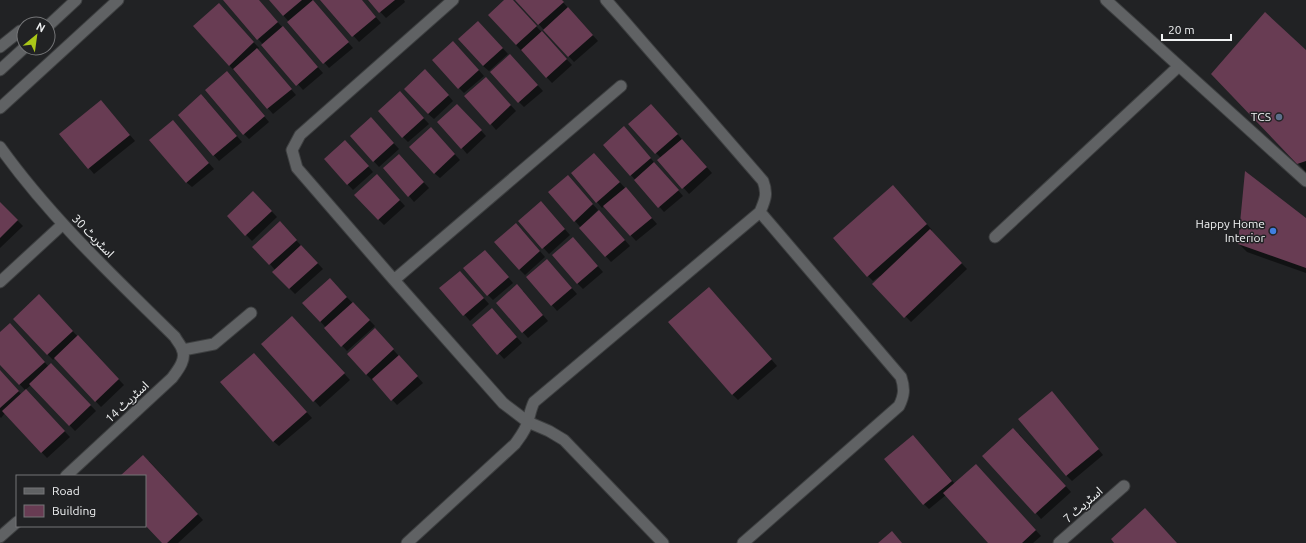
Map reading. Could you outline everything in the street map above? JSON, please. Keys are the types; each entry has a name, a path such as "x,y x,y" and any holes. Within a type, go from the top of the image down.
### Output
{"street":[{"path":"56,19 76,0"},
{"path":"2,102 118,0"},
{"path":"453,0 300,135 292,150 297,168 503,403 528,422 548,430 564,440 663,543"},
{"path":"407,543 515,444 523,433 528,422 530,410 534,402 760,212 765,199 766,190 763,181 606,0"},
{"path":"1106,0 1306,181"},
{"path":"0,47 16,34"},
{"path":"0,70 16,55"},
{"path":"995,237 1179,66"},
{"path":"394,280 620,86"},
{"name":"اسٹریٹ 30","path":"0,147 63,224 175,338 183,350"},
{"path":"742,543 898,406 904,392 904,385 901,377 760,212"},
{"path":"0,282 63,224"},
{"path":"183,350 214,344 251,313"},
{"name":"اسٹریٹ 14","path":"67,475 172,378 183,359 183,350"},
{"name":"اسٹریٹ 7","path":"1059,543 1124,486"},
{"path":"0,537 16,523"}],"building":[{"path":"223,0 259,0 278,22 257,40"},
{"path":"269,0 302,0 283,16"},
{"path":"313,0 349,42 323,64 287,22"},
{"path":"320,0 362,0 376,17 352,37"},
{"path":"368,0 395,0 379,13"},
{"path":"504,0 513,0 537,26 516,45 488,15"},
{"path":"515,0 562,0 564,2 538,25"},
{"path":"219,3 254,42 229,66 193,26"},
{"path":"568,7 593,35 568,57 543,30"},
{"name":"TCS","path":"1265,12 1306,50 1306,161 1297,164 1211,74"},
{"path":"478,21 503,48 483,66 458,39"},
{"path":"283,26 318,67 296,86 261,45"},
{"path":"542,31 567,59 546,78 521,50"},
{"path":"453,41 479,70 458,89 432,60"},
{"path":"257,48 292,89 267,109 233,69"},
{"path":"510,54 538,85 518,103 490,72"},
{"path":"425,69 449,95 428,114 404,89"},
{"path":"227,71 265,116 243,135 205,90"},
{"path":"486,77 511,105 490,125 464,96"},
{"path":"400,91 424,118 402,138 378,111"},
{"path":"201,94 237,136 213,156 178,115"},
{"path":"101,100 130,135 88,169 59,134"},
{"path":"457,104 482,130 461,149 437,122"},
{"path":"651,104 678,134 655,154 628,124"},
{"path":"371,117 394,143 373,162 350,136"},
{"path":"173,120 209,163 186,183 149,140"},
{"path":"624,126 651,158 630,176 603,145"},
{"path":"431,127 455,154 434,174 409,147"},
{"path":"682,139 707,167 682,189 657,160"},
{"path":"345,140 369,166 347,185 324,159"},
{"path":"594,153 620,182 596,203 571,173"},
{"path":"399,154 424,182 408,197 383,168"},
{"path":"654,162 679,190 658,208 634,180"},
{"name":"Happy Home Interior","path":"1245,171 1306,218 1306,268 1238,244"},
{"path":"377,174 400,200 378,220 354,195"},
{"path":"568,175 593,204 574,222 548,192"},
{"path":"893,185 927,224 867,277 833,238"},
{"path":"626,187 652,218 630,236 603,206"},
{"path":"253,191 272,211 245,236 227,216"},
{"path":"541,201 565,229 542,249 518,221"},
{"path":"0,202 18,220 0,238"},
{"path":"599,210 625,240 605,257 579,228"},
{"path":"280,221 297,240 269,265 252,247"},
{"path":"516,223 540,251 519,270 494,242"},
{"path":"930,229 962,263 904,318 872,284"},
{"path":"573,237 598,266 577,284 552,255"},
{"path":"301,245 318,263 289,289 272,272"},
{"path":"485,250 509,277 487,296 463,268"},
{"path":"547,259 572,288 551,306 526,277"},
{"path":"460,271 484,298 463,316 439,288"},
{"path":"330,278 347,297 320,322 302,303"},
{"path":"517,284 543,315 522,333 496,303"},
{"path":"709,287 772,359 732,395 668,322"},
{"path":"39,294 73,331 47,355 13,319"},
{"path":"353,302 370,320 341,347 324,328"},
{"path":"492,308 517,337 497,355 472,325"},
{"path":"292,316 345,373 313,402 261,344"},
{"path":"10,323 45,362 19,385 0,365 0,332"},
{"path":"375,328 394,349 366,375 347,354"},
{"path":"78,335 119,379 95,402 54,358"},
{"path":"254,353 307,412 273,442 220,382"},
{"path":"399,355 418,376 391,401 372,379"},
{"path":"51,363 91,405 69,426 29,384"},
{"path":"0,370 19,391 0,408"},
{"path":"26,389 65,431 41,453 2,411"},
{"path":"1052,391 1099,449 1066,476 1018,419"},
{"path":"1013,428 1066,486 1035,514 982,456"},
{"path":"913,435 952,481 923,505 884,459"},
{"path":"143,455 198,514 167,543 162,543 146,526 146,475 121,475"},
{"path":"976,464 1036,530 1022,543 988,543 943,493"},
{"path":"1145,508 1177,543 1114,543 1111,539"},
{"path":"892,531 902,543 878,543"}],"place":[{"name":"TCS","path":"1279,117"},
{"name":"Happy Home Interior","path":"1273,231"}]}
